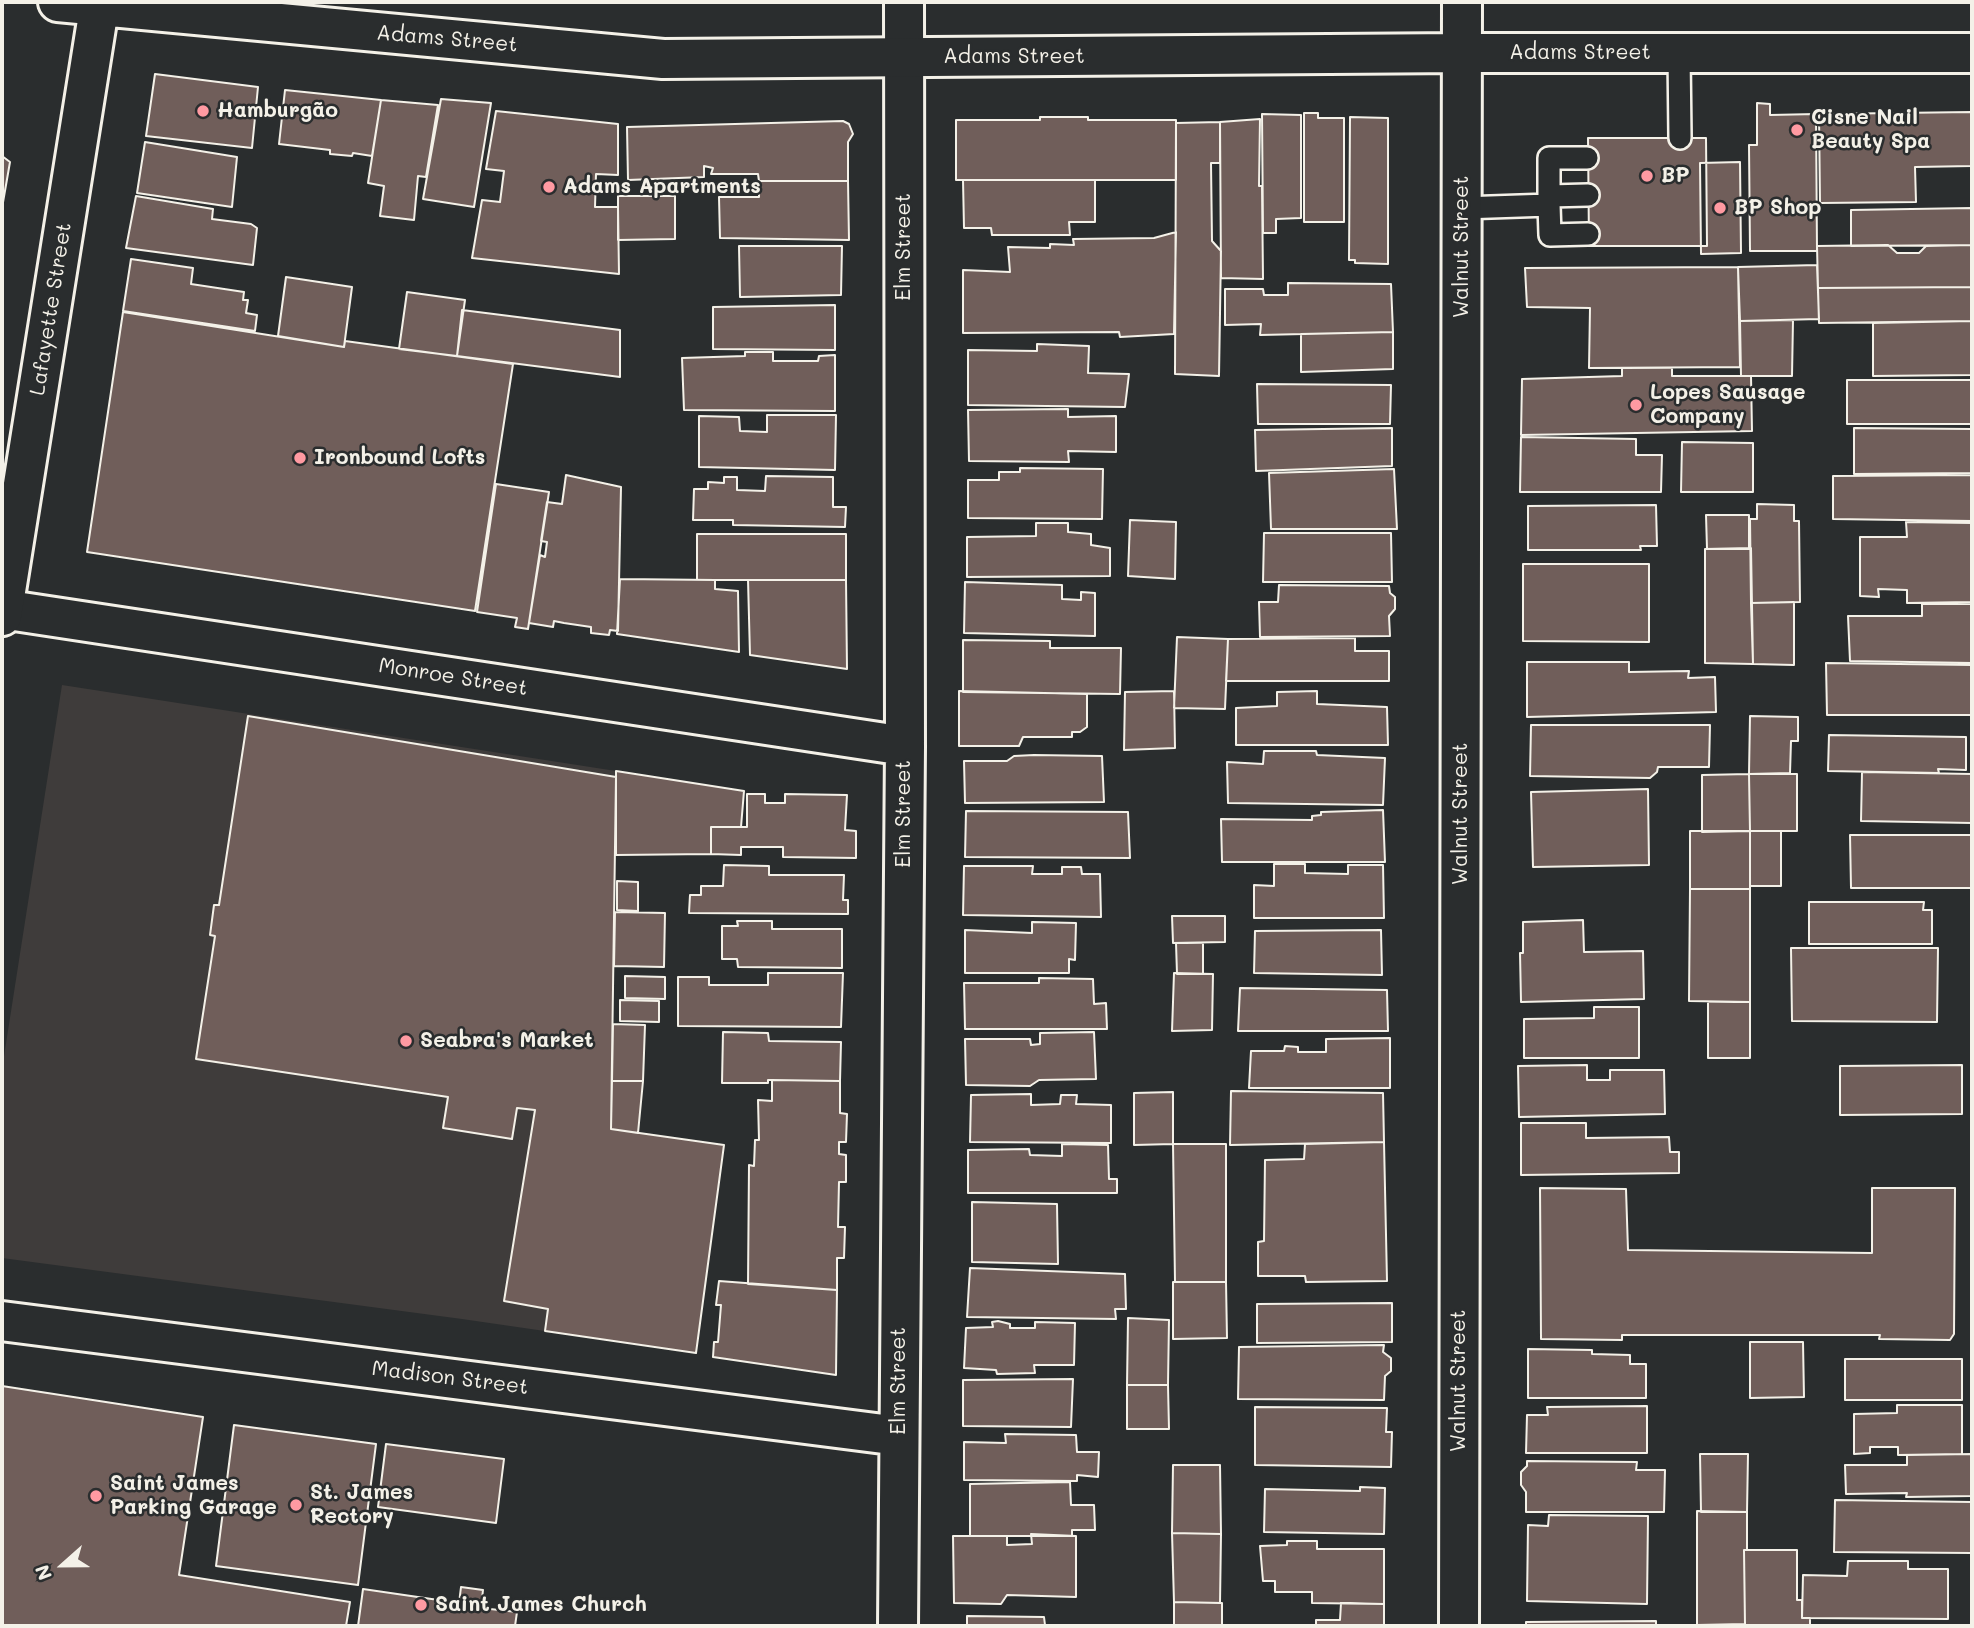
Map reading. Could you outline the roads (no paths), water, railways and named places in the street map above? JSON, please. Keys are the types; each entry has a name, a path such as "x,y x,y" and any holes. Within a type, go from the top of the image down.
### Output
{"street":[{"name":"Adams Street","path":"58,2 663,59 1462,53 1972,53"},
{"name":"Elm Street","path":"898,1626 905,746 904,2"},
{"name":"Walnut Street","path":"1459,1626 1462,2"},
{"name":"Lafayette Street","path":"2,615 99,4"},
{"name":"Monroe Street","path":"2,609 905,746"},
{"name":"Madison Street","path":"2,1321 899,1436"}],"lane":[{"path":"1679,53 1680,138"},
{"path":"1587,158 1549,158 1549,201 1550,235 1588,234"},
{"path":"1462,208 1588,195"}],"place":[{"name":"Hamburgão","path":"203,111"},
{"name":"Cisne Nail Beauty Spa","path":"1797,130"},
{"name":"BP","path":"1647,176"},
{"name":"Adams Apartments","path":"549,187"},
{"name":"BP Shop","path":"1720,208"},
{"name":"Lopes Sausage Company","path":"1636,405"},
{"name":"Ironbound Lofts","path":"300,458"},
{"name":"Seabra's Market","path":"406,1041"},
{"name":"Saint James Parking Garage","path":"96,1496"},
{"name":"St. James Rectory","path":"296,1505"},
{"name":"Saint James Church","path":"421,1605"}]}
